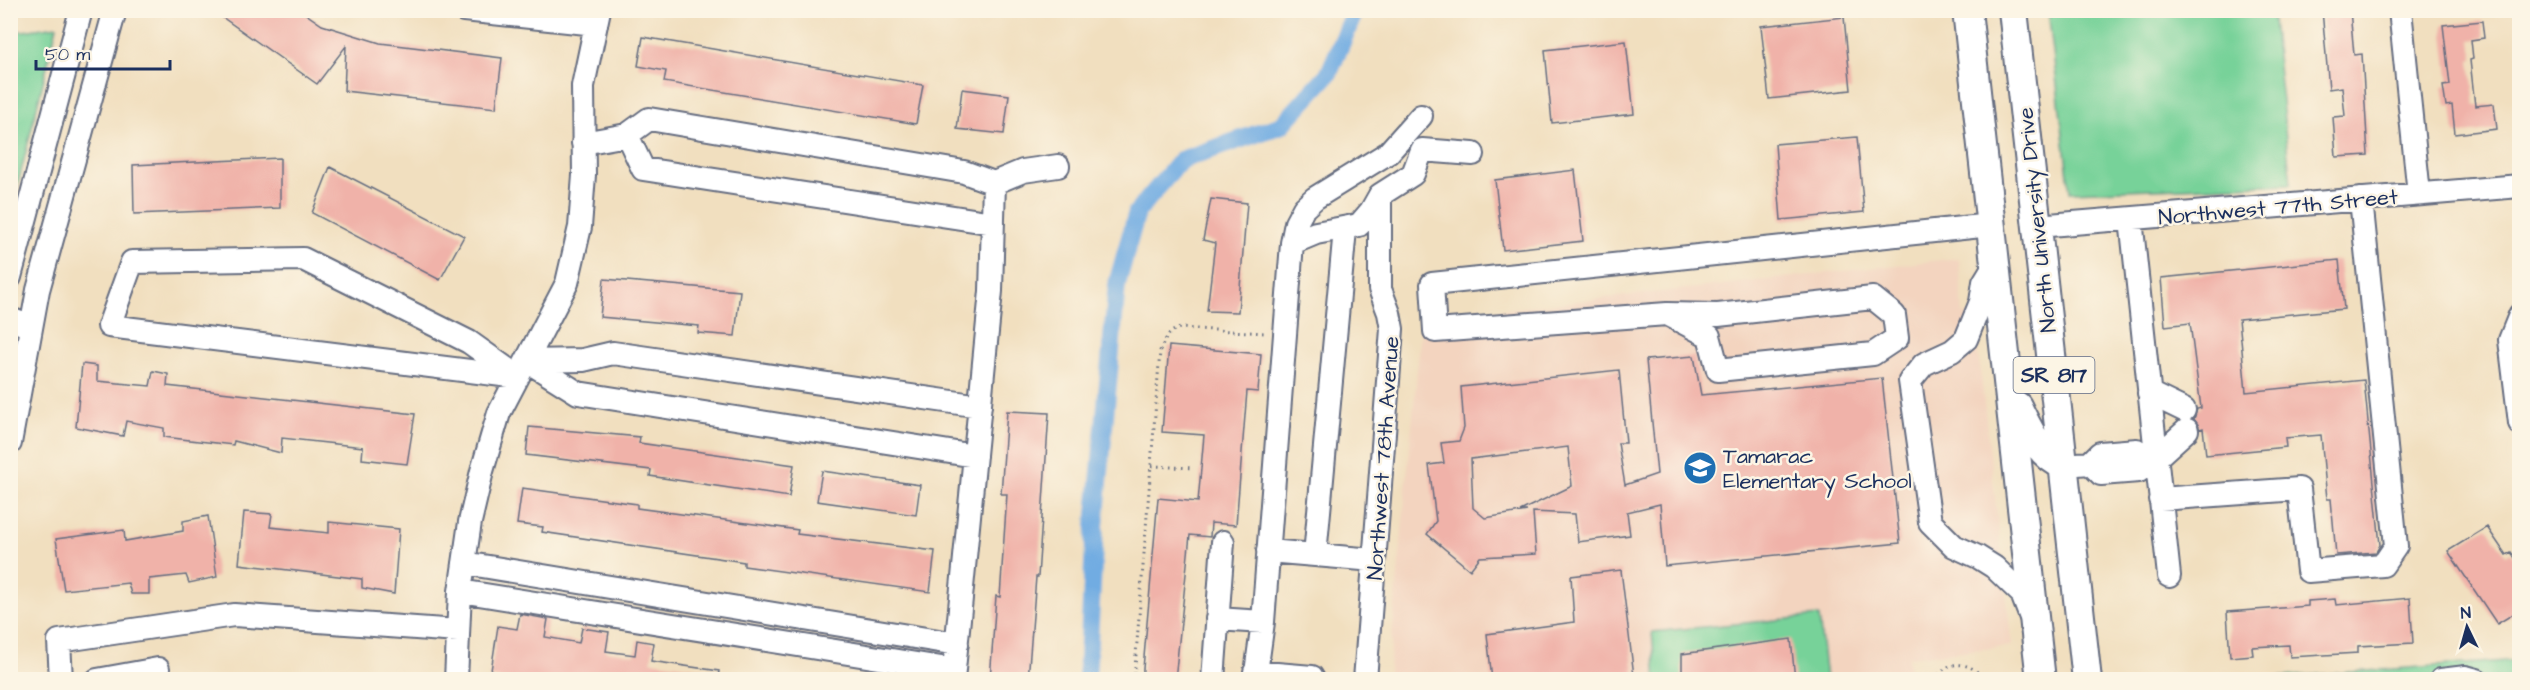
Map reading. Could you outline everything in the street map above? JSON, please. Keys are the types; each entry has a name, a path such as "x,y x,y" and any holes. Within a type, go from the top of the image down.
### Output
{"main road":[{"name":"North University Drive","path":"1967,10 2041,680"},
{"name":"North University Drive","path":"2013,10 2037,226 2077,464 2087,680"},
{"path":"2009,391 2035,441 2053,461 2077,464"}],"street":[{"path":"10,277 81,10"},
{"path":"10,443 21,323 38,290 115,10"},
{"path":"2400,10 2420,195"},
{"path":"456,680 460,591 470,522 482,471 499,413 567,283 580,227 584,175 583,86 598,17 467,11"},
{"path":"1311,680 1312,677 1255,676 1263,622 1292,243 1296,223 1304,208 1315,198 1388,153 1421,116"},
{"path":"583,143 627,135 649,119 964,172 994,183 1023,171 1058,166"},
{"path":"627,135 643,169 993,223"},
{"path":"1292,243 1316,233 1359,225 1371,212 1380,195 1413,174 1422,150 1473,154"},
{"path":"460,591 953,675 991,291 994,183"},
{"name":"Northwest 77th Street","path":"2037,226 2520,186"},
{"name":"Northwest 78th Avenue","path":"1365,680 1392,329 1380,289 1380,195"},
{"path":"2160,499 2300,489 2308,571 2383,565 2396,546 2361,199"},
{"path":"2131,219 2149,393 2153,458 2169,576"},
{"path":"1667,314 1709,336 1718,370 1873,354 1896,338 1894,315 1873,298 1718,315 1667,314 1435,331 1432,284 1991,225"},
{"path":"1316,555 1345,229"},
{"path":"975,456 578,393 523,369 303,259 132,262 109,326 523,369 613,353 980,406"},
{"path":"1995,264 1984,282 1981,303 1966,339 1952,351 1924,364 1910,381 1930,522 1954,546 1978,556 2022,594 2036,630"},
{"path":"10,285 38,290"},
{"path":"2520,315 2510,340 2520,423"},
{"path":"2149,393 2186,420 2153,458"},
{"path":"2077,464 2100,453 2137,450 2153,458"},
{"path":"1213,680 1223,542"},
{"path":"1268,550 1374,560"},
{"path":"464,563 957,644"},
{"path":"61,680 59,641 234,615 458,631"},
{"path":"1217,619 1263,622"},
{"path":"97,680 158,669"},
{"path":"2441,680 2466,677 2477,680"}],"path":[{"path":"1134,680 1160,351 1173,330 1180,328 1285,334"},
{"path":"1152,466 1193,468"},
{"path":"1936,680 1938,674 1949,666 1961,663 1974,668 1984,680"}],"shaded area":[{"name":"Tamarac Elementary School","path":"1959,258 1963,314 1974,315 2012,646 1908,657 1910,679 1826,679 1819,616 1652,632 1656,679 1388,680 1422,319"}],"green space":[{"path":"2048,11 2272,11 2291,184 2070,192"},
{"path":"57,26 11,212 11,30 23,31"},
{"path":"1819,616 1826,679 1656,679 1652,632"},
{"path":"2519,660 2519,679 2242,680"}],"building":[{"path":"212,10 300,10 322,25 380,43 502,58 496,108 344,91 346,46 317,84"},
{"path":"2322,10 2350,10 2354,55 2362,54 2368,155 2336,157 2333,117 2345,116 2342,87 2329,89"},
{"path":"1844,17 1851,90 1769,99 1761,26"},
{"path":"2482,21 2484,38 2471,40 2473,59 2470,60 2475,106 2494,104 2497,129 2455,134 2452,105 2446,106 2443,86 2450,85 2443,25"},
{"path":"643,37 923,85 916,124 664,82 666,71 638,66"},
{"path":"1626,41 1634,114 1552,123 1545,50"},
{"path":"962,89 1009,95 1004,134 957,129"},
{"path":"1857,137 1864,212 1781,220 1775,144"},
{"path":"280,158 280,208 134,214 133,165"},
{"path":"330,167 464,236 440,280 312,213"},
{"path":"1575,170 1583,241 1503,250 1495,180"},
{"path":"1211,199 1247,203 1238,312 1207,311 1215,243 1203,240"},
{"path":"2339,260 2344,309 2239,319 2246,392 2364,380 2380,545 2376,552 2336,555 2331,499 2327,499 2321,435 2285,438 2286,447 2206,455 2203,428 2200,429 2194,419 2197,409 2201,408 2190,323 2165,326 2161,278"},
{"path":"604,279 740,291 735,336 698,333 699,326 600,317"},
{"path":"1169,346 1261,354 1258,392 1247,391 1236,525 1211,523 1210,537 1190,535 1175,680 1142,680 1158,498 1198,502 1204,435 1162,432"},
{"path":"1694,356 1701,395 1882,378 1900,543 1665,566 1660,504 1627,512 1630,535 1578,542 1575,514 1533,512 1536,554 1480,557 1470,570 1427,534 1436,521 1429,465 1444,463 1441,443 1459,441 1464,428 1461,387 1619,370 1626,443 1618,443 1625,485 1657,474 1646,360","holes":["1568,447 1572,486 1520,511 1527,511 1485,518 1473,508 1471,459"]},
{"path":"82,364 97,366 97,381 150,386 153,371 168,374 167,386 415,414 407,464 362,459 363,447 282,438 281,453 234,441 233,445 164,437 164,428 126,421 123,436 76,427"},
{"path":"1007,411 1049,413 1038,577 1036,577 1028,680 990,680 996,596 1000,597 1007,494 1001,494"},
{"path":"529,427 640,437 639,443 794,465 789,497 650,476 651,470 526,455"},
{"path":"822,471 920,485 916,515 817,501"},
{"path":"522,488 637,504 637,508 798,530 797,534 935,551 930,592 744,566 744,562 542,532 543,527 517,524"},
{"path":"244,512 272,514 270,527 329,533 329,522 399,529 394,594 362,588 362,579 239,564"},
{"path":"208,516 217,577 189,583 186,575 149,579 149,594 131,594 128,583 64,590 56,539 124,530 125,541 183,531 183,521"},
{"path":"2487,527 2506,555 2511,552 2520,565 2520,610 2497,624 2448,551"},
{"path":"1621,570 1634,676 1620,677 1620,680 1492,680 1487,634 1574,622 1571,576"},
{"path":"2410,598 2413,643 2358,646 2358,653 2290,657 2289,645 2252,647 2253,655 2230,657 2227,612 2308,606 2308,601 2335,599 2336,605"},
{"path":"520,614 548,619 545,637 579,643 582,628 609,632 606,651 635,655 637,640 654,643 651,661 719,671 718,680 506,680 490,677 498,626 517,629"},
{"path":"1791,639 1795,680 1682,680 1682,654"}],"waterway":[{"path":"1087,680 1095,526 1117,284 1137,212 1181,160 1282,125 1329,73 1353,16"}],"place":[{"name":"Tamarac Elementary School","path":"1700,468"}]}
